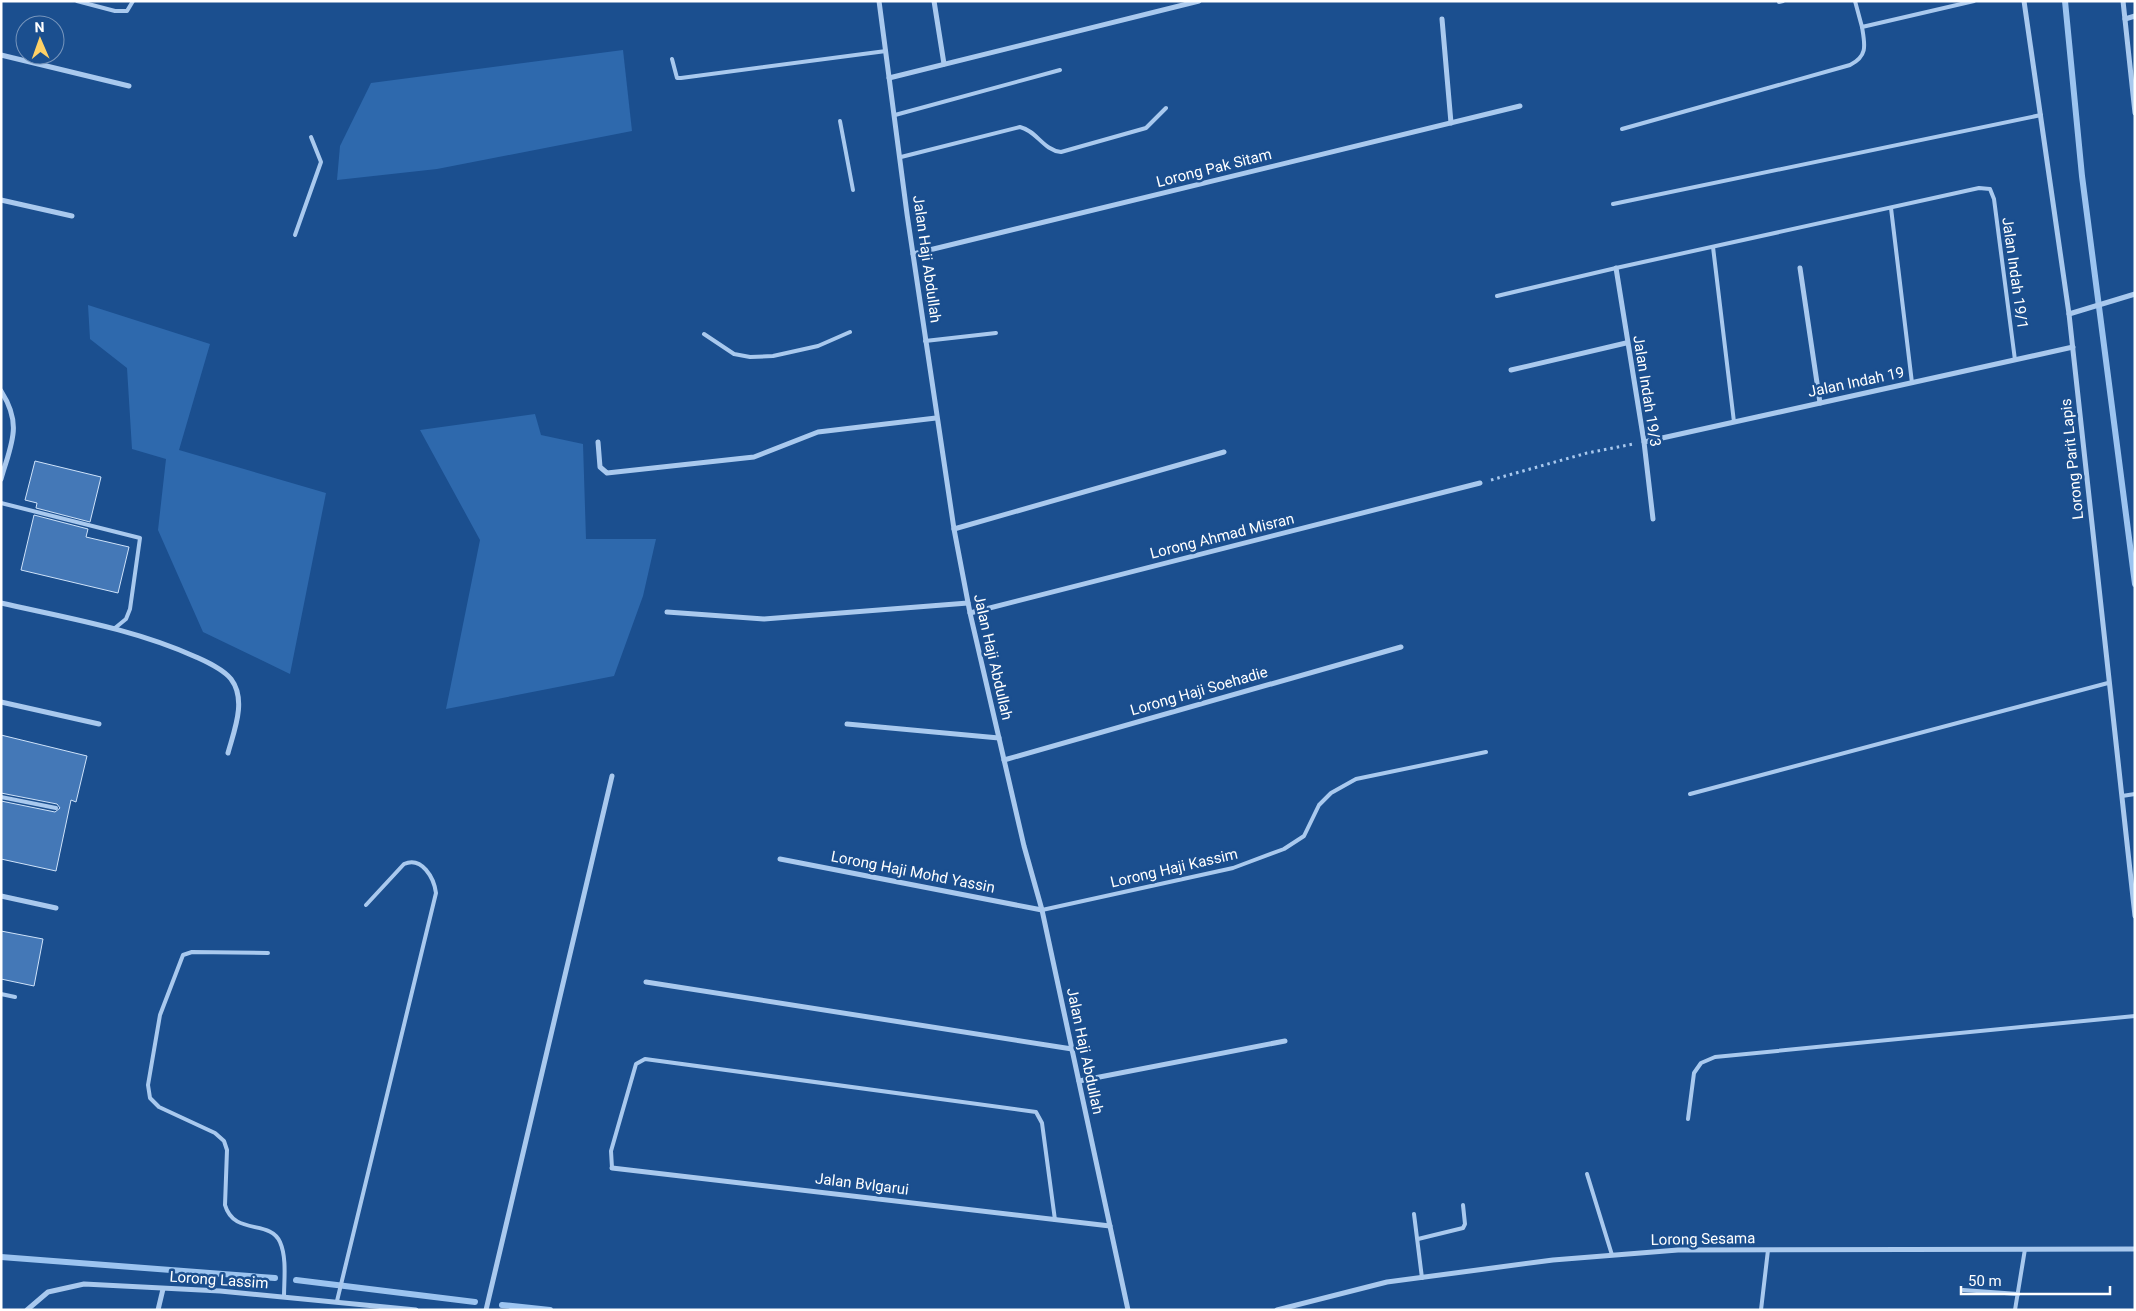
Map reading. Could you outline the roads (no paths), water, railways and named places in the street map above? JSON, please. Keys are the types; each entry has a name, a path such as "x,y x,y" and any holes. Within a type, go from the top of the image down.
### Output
{"street":[{"name":"Jalan Haji Abdullah","path":"879,1 936,418 968,603 1004,760 1042,910 1128,1310"},
{"path":"934,1 944,64"},
{"path":"890,78 1199,1"},
{"name":"Lorong Parit Lapis","path":"2024,1 2069,314 2135,916"},
{"path":"2123,1 2135,113"},
{"path":"2125,19 2135,16"},
{"path":"1442,19 1451,123"},
{"path":"1,55 129,86"},
{"name":"Lorong Pak Sitam","path":"913,254 1520,106"},
{"path":"1,200 72,216"},
{"name":"Jalan Indah 19/3","path":"1616,268 1626,343 1644,442 1653,519"},
{"path":"1800,268 1820,403"},
{"path":"2069,314 2132,295"},
{"path":"1512,370 1626,343"},
{"name":"Jalan Indah 19","path":"1644,442 2073,348"},
{"path":"1,391 10,404 14,419 14,431 1,479"},
{"path":"598,442 600,467 608,473 754,457 818,432 936,418"},
{"path":"954,529 1224,452"},
{"name":"Lorong Ahmad Misran","path":"970,613 1480,483"},
{"path":"1,603 114,628 167,644 211,664 231,679 239,698 236,725 228,753"},
{"path":"667,612 764,619 968,603"},
{"name":"Lorong Haji Soehadie","path":"1004,760 1401,647"},
{"path":"1,702 99,724"},
{"path":"847,724 999,738"},
{"path":"486,1310 612,776"},
{"name":"Lorong Haji Mohd Yassin","path":"780,859 1042,910"},
{"path":"1,896 56,908"},
{"path":"646,982 1072,1048"},
{"path":"1079,1081 1285,1041"},
{"name":"Jalan Bvlgarui","path":"612,1168 1110,1226"},
{"name":"Lorong Sesama","path":"1278,1310 1387,1282 1553,1260 1678,1250 2135,1249"},
{"name":"Lorong Lassim","path":"27,1310 48,1292 84,1284 337,1301 416,1310"},
{"path":"158,1310 164,1288"}],"lane":[{"path":"77,1 115,11 128,11 133,1"},
{"path":"1622,129 1850,65 1862,57 1866,50 1855,1"},
{"path":"1862,27 1974,1"},
{"path":"672,59 677,78 681,78 886,51"},
{"path":"895,115 1060,70"},
{"path":"900,157 1020,126 1029,129 1052,151 1061,152 1146,128 1166,108"},
{"path":"1613,204 2041,115"},
{"path":"840,121 853,190"},
{"path":"295,235 321,162 311,137"},
{"name":"Jalan Indah 19/1","path":"1891,208 1979,188 1990,189 1994,199 2015,360"},
{"path":"1497,296 1891,208 1912,383"},
{"path":"1713,247 1734,422"},
{"path":"704,334 734,354 750,357 774,356 818,346 850,332"},
{"path":"926,341 996,333"},
{"path":"1,503 140,538 130,609 126,619 114,628"},
{"path":"1690,794 2108,683"},
{"name":"Lorong Haji Kassim","path":"1042,910 1233,868 1284,849 1304,836 1319,805 1331,793 1356,779 1486,752"},
{"path":"2122,796 2135,794"},
{"path":"1,797 56,808"},
{"path":"337,1301 434,902 435,886 424,868 416,862 410,861 404,864 366,905"},
{"path":"268,953 192,952 183,955 160,1016 148,1085 150,1098 159,1107 215,1133 224,1141 227,1150 225,1205 228,1213 238,1223 272,1232 277,1236 283,1252 284,1297"},
{"path":"1,994 15,998"},
{"path":"1688,1119 1694,1073 1701,1063 1716,1057 2135,1016"},
{"path":"612,1168 611,1151 636,1064 645,1059 1036,1112 1042,1123 1055,1220"},
{"path":"1587,1174 1612,1255"},
{"path":"1418,1240 1463,1228 1465,1224 1463,1205"},
{"path":"1414,1214 1422,1278"},
{"path":"2015,1310 2025,1249"},
{"path":"1761,1310 1768,1250"},
{"path":"1963,1290 2018,1294"}],"waterway":[{"path":"2065,1 2082,176 2135,584"},
{"path":"1,1257 275,1278"},
{"path":"296,1280 475,1302"},
{"path":"502,1305 550,1310"}]}
